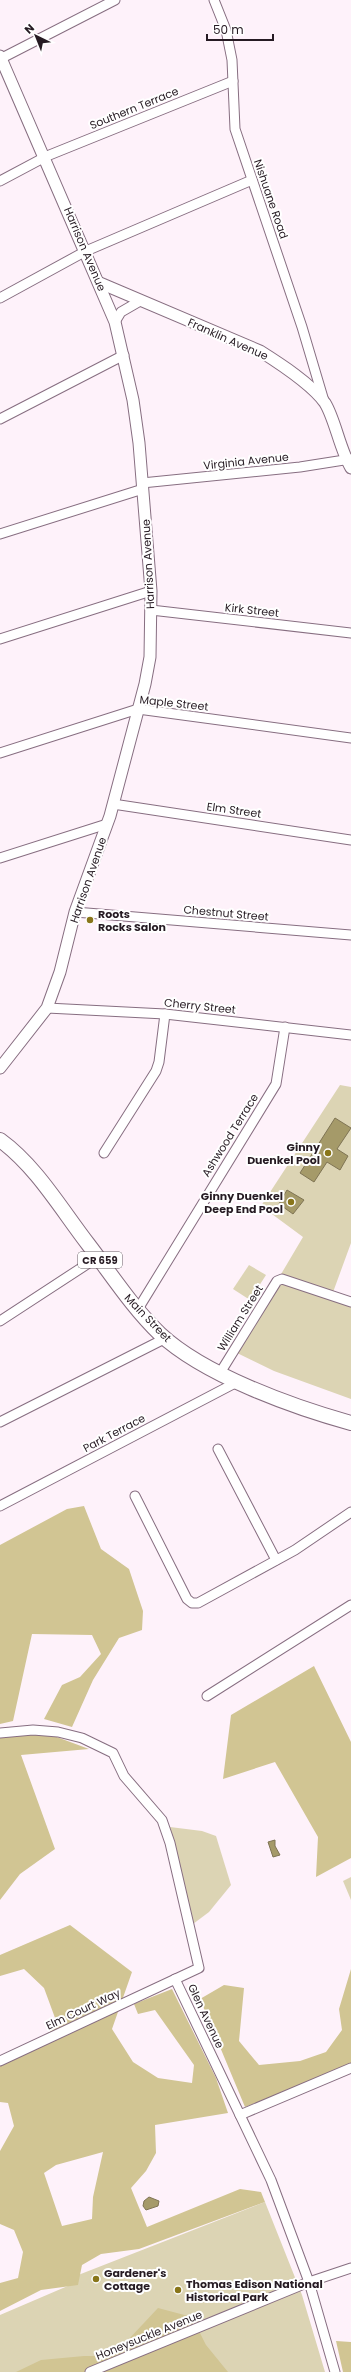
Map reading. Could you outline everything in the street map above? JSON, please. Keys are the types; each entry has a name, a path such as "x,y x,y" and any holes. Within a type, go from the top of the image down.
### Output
{"main road":[{"name":"Main Street","path":"0,1140 28,1165 138,1309 166,1338 220,1373 239,1382 270,1396 321,1415 351,1423"}],"street":[{"path":"0,58 115,0"},
{"name":"Nishuane Road","path":"214,0 226,30 232,60 234,129 302,327 325,403"},
{"name":"Harrison Avenue","path":"0,58 100,283 115,322 124,355 133,400 151,591 150,658 138,710 107,824 75,912 60,972 47,1008 0,1068"},
{"name":"Southern Terrace","path":"0,181 45,157 232,81"},
{"path":"0,298 86,251 252,180"},
{"name":"Franklin Avenue","path":"100,283 260,351 297,376 325,403 349,462"},
{"path":"115,322 121,312 140,301"},
{"path":"0,419 124,355"},
{"name":"Virginia Avenue","path":"0,534 142,486 349,462"},
{"path":"0,639 151,591"},
{"name":"Kirk Street","path":"151,610 351,633"},
{"name":"Maple Street","path":"0,753 138,710 351,738"},
{"name":"Elm Street","path":"113,804 351,840"},
{"path":"0,858 107,824"},
{"name":"Chestnut Street","path":"75,912 351,935"},
{"name":"Cherry Street","path":"47,1008 165,1014 351,1035"},
{"path":"104,1153 156,1071 159,1062 165,1014"},
{"name":"Ashwood Terrace","path":"138,1309 276,1084 285,1027"},
{"path":"0,1321 98,1258"},
{"name":"William Street","path":"220,1373 277,1281 282,1279 351,1302"},
{"path":"0,1422 166,1338"},
{"name":"Park Terrace","path":"0,1506 239,1382"},
{"path":"218,1449 276,1560"},
{"path":"135,1496 187,1599 192,1603 198,1603 276,1560 351,1512"},
{"path":"207,1696 351,1605"},
{"name":"Glen Avenue","path":"0,1733 33,1730 58,1732 82,1738 113,1753 124,1776 162,1820 170,1844 199,1968 175,1979 271,2180 310,2282 335,2372"},
{"name":"Elm Court Way","path":"0,2061 175,1979"},
{"path":"240,2115 351,2068"},
{"name":"Honeysuckle Avenue","path":"90,2372 310,2282 351,2268"}],"shaded area":[{"path":"340,1085 351,1087 351,1243 332,1295 351,1302 351,1399 274,1371 235,1352 303,1237 261,1206"},
{"name":"Ginny Duenkel Pool","path":"335,1118 351,1128 337,1149 348,1156 340,1170 327,1162 314,1182 300,1173"},
{"name":"Ginny Duenkel Deep End Pool","path":"287,1190 304,1200 293,1214 279,1204"},
{"path":"249,1265 266,1275 250,1300 233,1289"},
{"path":"84,1506 101,1549 129,1569 143,1611 142,1630 119,1638 93,1680 72,1727 44,1719 62,1685 80,1677 101,1654 92,1635 32,1634 13,1721 0,1724 0,1545 67,1509"},
{"path":"314,1666 351,1742 351,1858 316,1877 318,1837 275,1762 223,1779 231,1715"},
{"path":"46,1733 89,1749 21,1755 55,1849 20,1874 0,1900 0,1736"},
{"path":"170,1827 202,1831 216,1836 231,1885 209,1912 193,1924"},
{"path":"275,1840 275,1846 280,1855 273,1857 268,1842"},
{"path":"351,1877 351,1900 343,1881"},
{"path":"70,1925 132,1972 112,2029 133,2062 158,2078 192,2083 194,2065 155,2010 138,2014 134,2004 172,1989 216,2078 228,2113 155,2125 156,2153 146,2171 131,2188 147,2227 240,2189 261,2192 265,2202 139,2249 101,2254 82,2265 78,2285 41,2290 0,2311 0,2283 18,2278 23,2252 14,2230 0,2224 0,2151 14,2126 8,2103 0,2102 0,2066 58,2026 44,1988 24,1969 0,1976 0,1955","holes":["103,2152 93,2197 92,2219 62,2226 44,2173 56,2165"]},
{"path":"351,1969 351,2065 245,2107 200,1999 224,1985 244,1988 239,2041 259,2065 300,2061 326,2052 342,2030 339,2009"},
{"path":"149,2197 159,2201 158,2206 146,2210 143,2206 144,2201"},
{"name":"Thomas Edison National Historical Park","path":"265,2202 302,2295 325,2372 0,2372 0,2315 70,2285 68,2279"},
{"path":"158,2308 192,2317 206,2345 228,2372 16,2372 41,2360 84,2356 113,2356"},
{"path":"336,2341 351,2342 351,2372 343,2372"}],"place":[{"name":"Roots Rocks Salon","path":"90,920"},
{"name":"Ginny Duenkel Pool","path":"328,1153"},
{"name":"Ginny Duenkel Deep End Pool","path":"291,1202"},
{"name":"Gardener's Cottage","path":"96,2279"},
{"name":"Thomas Edison National Historical Park","path":"178,2290"}]}
